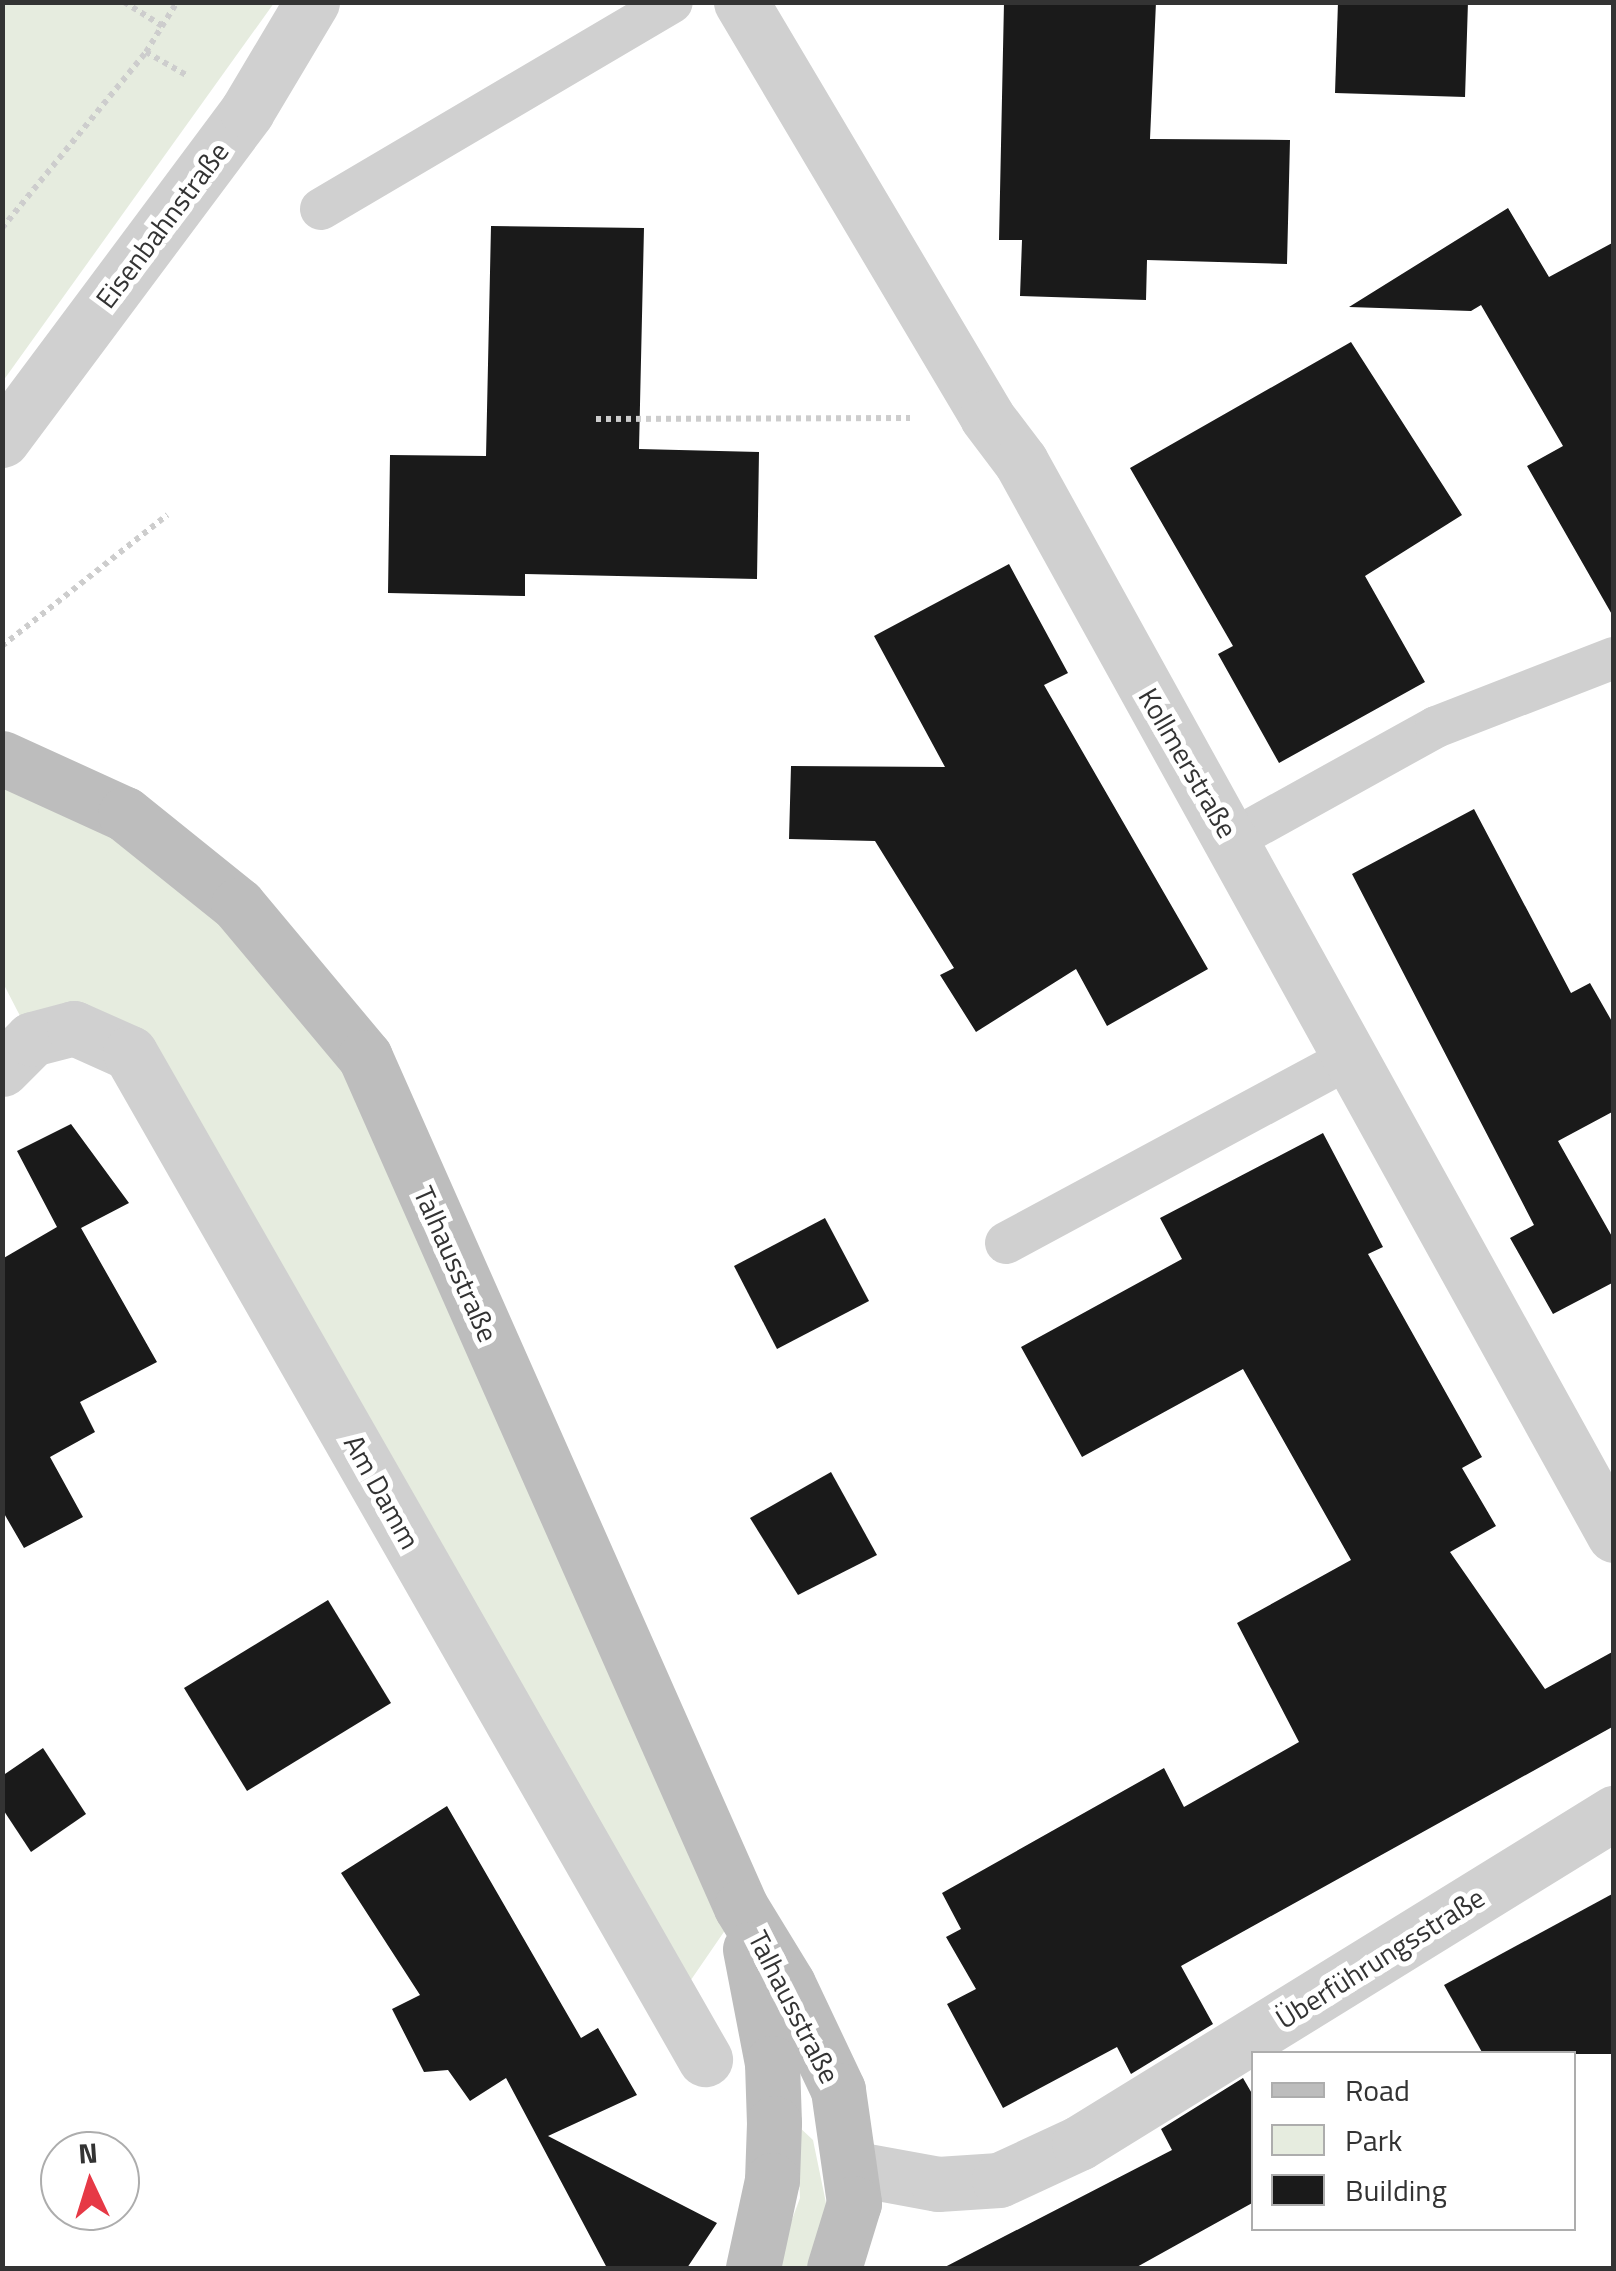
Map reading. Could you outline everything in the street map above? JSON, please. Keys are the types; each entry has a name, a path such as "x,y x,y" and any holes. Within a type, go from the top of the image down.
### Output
{"main road":[{"name":"Talhausstraße","path":"2,758 125,814 238,905 364,1057 742,1907 788,1984 838,2090 852,2168"},
{"name":"Talhausstraße","path":"742,1907 772,2064"},
{"path":"772,2064 820,2139 852,2168 854,2203 834,2268"},
{"path":"753,2268 772,2180 772,2064"}],"street":[{"name":"Eisenbahnstraße","path":"2,440 246,111 312,2"},
{"name":"Kollmerstraße","path":"741,2 987,418 1021,462 1614,1535"},
{"name":"Am Damm","path":"2,1069 32,1039 74,1028 130,1052 324,1386 576,1843 704,2059"},
{"name":"Überführungsstraße","path":"852,2168 938,2184 999,2180 1079,2143 1614,1814"}],"lane":[{"path":"322,210 672,2"},
{"path":"1232,840 1436,728 1614,658"},
{"path":"1006,1243 1350,1058"}],"path":[{"path":"124,2 164,27"},
{"path":"2,228 164,27 177,2"},
{"path":"596,419 987,418"},
{"path":"2,646 167,515"}],"green space":[{"path":"2,3 274,3 3,381"},
{"path":"2,758 125,814 365,1057 741,1907 671,2009 130,1053 32,1039 3,983"},
{"path":"797,2125 813,2140 833,2237 822,2268 774,2268 800,2198"}],"building":[{"path":"1004,2 1156,2 1150,139 1290,140 1287,264 1147,260 1146,300 1020,296 1022,240 999,240"},
{"path":"1338,2 1468,2 1465,97 1335,93"},
{"path":"1508,208 1549,277 1614,242 1614,618 1527,466 1563,446 1481,305 1471,311 1349,307"},
{"path":"491,226 644,228 639,449 759,452 757,579 525,574 525,596 388,593 390,455 486,456"},
{"path":"1351,342 1462,515 1365,576 1425,682 1279,763 1218,654 1233,646 1130,468"},
{"path":"1009,564 1068,673 1044,685 1208,969 1107,1026 1076,969 976,1032 940,975 954,968 875,841 789,839 791,766 945,767 874,636"},
{"path":"1474,809 1571,993 1590,983 1614,1025 1614,1111 1558,1141 1614,1240 1614,1282 1553,1314 1510,1238 1534,1225 1352,874"},
{"path":"71,1124 129,1203 81,1228 157,1362 80,1402 95,1432 50,1457 83,1517 24,1548 2,1510 2,1259 57,1227 17,1151"},
{"path":"1323,1133 1383,1247 1368,1254 1482,1457 1462,1468 1496,1526 1450,1552 1545,1689 1614,1651 1614,1726 1181,1966 1213,2024 1131,2074 1117,2047 1003,2108 947,2004 976,1989 946,1937 961,1929 942,1893 1164,1768 1184,1807 1299,1742 1237,1623 1351,1560 1243,1369 1082,1457 1021,1347 1182,1259 1160,1218"},
{"path":"825,1218 869,1301 777,1349 734,1266"},
{"path":"831,1472 877,1555 798,1595 750,1518"},
{"path":"328,1600 391,1703 247,1791 184,1688"},
{"path":"43,1748 86,1814 31,1852 2,1808 2,1776"},
{"path":"447,1806 581,2038 598,2028 637,2095 548,2136 717,2223 687,2268 607,2268 506,2078 470,2101 448,2070 424,2072 392,2009 420,1995 341,1873"},
{"path":"1614,1893 1614,2054 1481,2051 1444,1985"},
{"path":"1243,2078 1251,2092 1251,2204 1135,2268 943,2268 1172,2150 1161,2129"}]}
